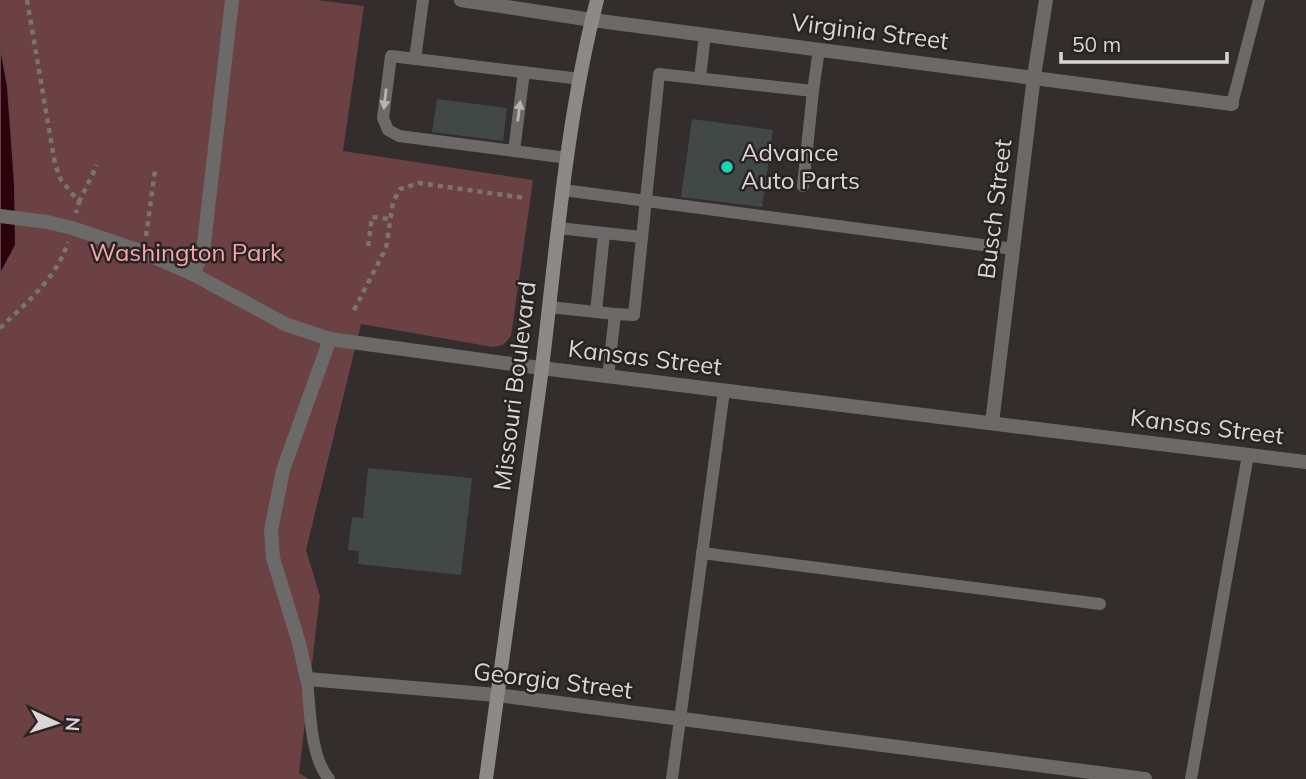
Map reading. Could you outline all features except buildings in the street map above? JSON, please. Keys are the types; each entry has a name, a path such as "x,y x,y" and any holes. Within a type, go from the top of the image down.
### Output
{"main road":[{"name":"Missouri Boulevard","path":"486,779 563,190 580,79 597,0"}],"street":[{"path":"193,274 203,252 232,0"},
{"name":"Virginia Street","path":"461,0 592,20 1232,104"},
{"name":"Busch Street","path":"992,423 1034,76 1046,0"},
{"name":"Kansas Street","path":"0,216 72,228 141,251 193,274 285,324 330,339 608,377 1306,462"},
{"path":"307,679 273,558 271,530 283,470 330,339"},
{"name":"Georgia Street","path":"307,679 497,695 1145,779"}],"lane":[{"path":"415,59 423,0"},
{"path":"1232,104 1259,0"},
{"path":"699,78 705,34"},
{"path":"803,186 819,49"},
{"path":"568,158 399,136 388,130 383,118 391,56 580,79"},
{"path":"514,151 524,72"},
{"path":"549,307 634,315 659,74 813,91"},
{"path":"563,190 1013,249"},
{"path":"558,228 641,237"},
{"path":"596,312 604,234"},
{"path":"608,377 615,314"},
{"path":"672,779 724,391"},
{"path":"1192,779 1248,454"},
{"path":"702,553 1100,604"},
{"path":"307,679 319,763 329,779"}],"path":[{"path":"27,0 55,163 61,180 79,202"},
{"path":"77,209 97,165"},
{"path":"146,237 155,171"},
{"path":"354,310 386,248 393,202 400,189 419,183 526,198"},
{"path":"368,246 372,217 390,219"},
{"path":"0,328 41,289 67,247"}],"green space":[{"name":"Washington Park","path":"0,0 317,0 364,6 343,151 533,180 511,336 503,345 493,347 361,324 306,550 320,596 299,773 309,779 0,779"}],"shaded area":[{"path":"0,43 8,87 16,245 0,275"}],"place":[{"name":"Advance Auto Parts","path":"727,167"}]}
